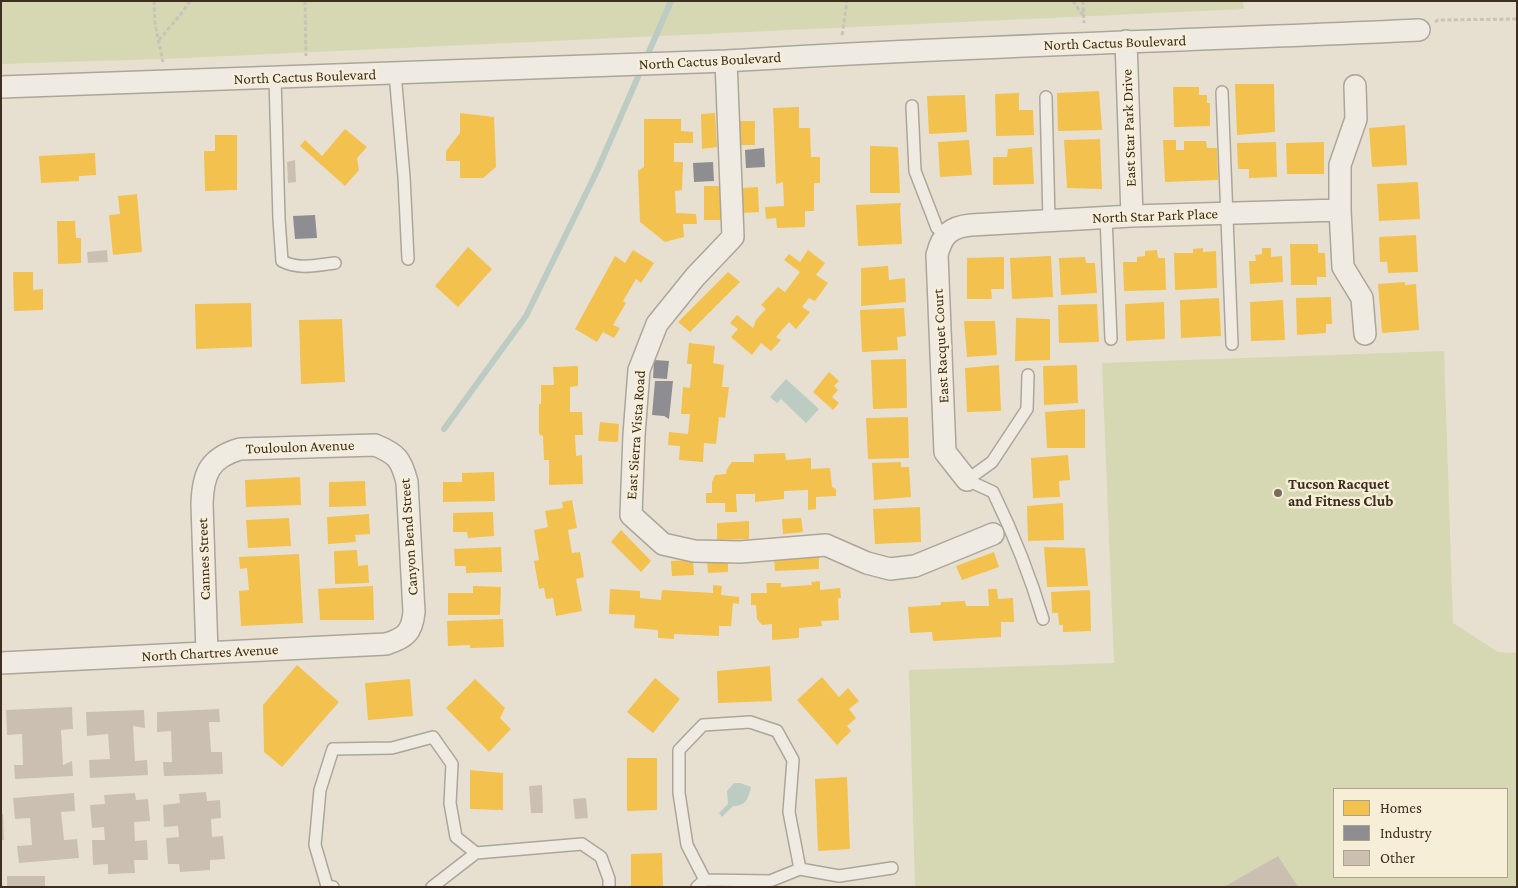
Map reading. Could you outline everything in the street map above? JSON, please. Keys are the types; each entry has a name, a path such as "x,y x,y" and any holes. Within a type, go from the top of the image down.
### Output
{"street":[{"name":"North Cactus Boulevard","path":"1,87 726,61 1126,41 1247,38 1419,30"},
{"name":"East Star Park Drive","path":"1126,41 1132,216"},
{"name":"East Sierra Vista Road","path":"726,61 733,237 695,277 656,324 639,370 631,515 663,544 700,552 740,552 826,545 867,563 890,569 915,566 993,534"},
{"path":"1355,86 1356,119 1340,165 1340,210 1343,267 1362,298 1365,334"},
{"name":"North Star Park Place","path":"942,232 958,226 971,224 1228,212 1340,210"},
{"name":"East Racquet Court","path":"942,232 936,255 945,452 967,480"},
{"name":"Touloulon Avenue","path":"210,466 227,453 240,449 375,445 392,452"},
{"name":"Canyon Bend Street","path":"392,452 402,464 407,482 414,612 412,626"},
{"name":"Cannes Street","path":"207,653 202,489 210,466"},
{"name":"North Chartres Avenue","path":"1,664 386,644 401,639 412,626"}],"lane":[{"path":"395,73 402,149 408,258"},
{"path":"275,78 278,219 282,261 289,265 302,267 335,263"},
{"path":"1222,92 1232,344"},
{"path":"1046,97 1049,221"},
{"path":"912,106 915,172 942,232"},
{"path":"1106,217 1111,339"},
{"path":"1028,375 1027,409 992,462 967,480 993,492 1008,521 1032,581 1042,619"},
{"path":"800,869 789,812 793,760 777,731 750,722 703,725 679,750 679,793 687,844 701,883 770,881 800,869 839,876 892,868"},
{"path":"332,887 327,886 315,845 320,790 332,749 392,748 433,738 452,764 450,803 456,837 476,853"},
{"path":"432,887 476,853 582,844 601,857 610,887"}],"path":[{"path":"152,1 155,8 155,24 163,59 162,82"},
{"path":"158,40 182,14 190,1"},
{"path":"305,1 306,56"},
{"path":"838,54 844,27 846,1"},
{"path":"1073,1 1084,16"},
{"path":"1419,30 1438,20 1517,19"}],"green space":[{"path":"1,1 1243,1 1244,9 163,59 1,64"},
{"name":"Tucson Racquet and Fitness Club","path":"1444,351 1453,623 1498,652 1517,653 1517,887 915,887 909,670 1114,663 1102,363"}],"shaded area":[{"path":"786,379 819,409 806,423 781,399 777,403 770,397"},
{"path":"734,783 751,787 749,795 744,803 733,806 722,817 719,813 728,804 727,791"}],"building: Homes":[{"path":"1235,84 1274,84 1275,132 1237,135"},
{"path":"1173,87 1199,87 1199,95 1207,95 1207,103 1210,103 1210,126 1174,127"},
{"path":"1099,91 1102,130 1058,131 1057,93"},
{"path":"1019,93 1019,110 1033,110 1034,135 996,136 995,94"},
{"path":"965,95 967,132 929,134 927,96"},
{"path":"799,107 799,128 810,128 811,157 820,157 820,183 814,183 814,211 805,211 805,227 777,228 776,218 766,219 765,207 784,206 783,182 776,184 773,108"},
{"path":"460,113 494,117 496,167 483,178 460,178 460,161 446,161 446,151 460,133"},
{"path":"715,113 717,147 702,149 701,114"},
{"path":"644,119 681,119 681,131 693,132 693,143 674,143 674,162 683,162 682,190 675,191 676,213 696,214 697,224 683,224 684,237 665,242 640,222 638,171 644,167"},
{"path":"739,121 755,121 755,145 739,145"},
{"path":"1405,125 1407,165 1372,167 1369,128"},
{"path":"345,129 367,147 357,158 359,170 345,186 300,146 305,140 322,156"},
{"path":"215,135 237,135 237,190 205,191 204,151 215,151"},
{"path":"1100,139 1102,189 1067,188 1064,140"},
{"path":"969,140 972,175 940,177 938,142"},
{"path":"1163,140 1176,140 1176,150 1184,150 1184,141 1206,141 1207,148 1217,148 1218,180 1165,182"},
{"path":"1276,142 1277,177 1249,178 1249,169 1238,169 1237,143"},
{"path":"1324,142 1324,174 1287,174 1286,143"},
{"path":"870,146 898,147 900,193 870,193"},
{"path":"1032,147 1034,184 993,185 993,157 1007,157 1008,149"},
{"path":"95,153 96,175 79,176 79,181 41,183 39,156"},
{"path":"1418,182 1420,219 1379,221 1377,184"},
{"path":"704,186 721,186 721,220 704,220"},
{"path":"758,187 759,212 741,213 740,188"},
{"path":"137,194 142,252 113,255 109,215 120,214 118,196"},
{"path":"901,203 902,244 858,246 856,205"},
{"path":"57,221 75,221 76,238 81,238 81,263 58,264"},
{"path":"1416,235 1418,272 1388,273 1387,262 1380,262 1379,237"},
{"path":"1290,244 1318,244 1318,253 1325,253 1326,277 1317,277 1317,285 1291,285"},
{"path":"468,247 492,269 458,307 435,286"},
{"path":"1203,248 1203,252 1216,251 1217,288 1175,290 1174,253 1193,253 1193,249"},
{"path":"1262,248 1271,248 1271,257 1282,256 1283,282 1250,284 1249,261 1256,261 1255,255 1262,254"},
{"path":"633,250 654,263 641,283 636,279 623,301 626,303 613,325 620,328 614,338 603,332 597,342 575,329 615,256 625,263"},
{"path":"808,250 825,263 816,275 828,283 815,301 809,298 802,307 810,312 796,329 789,322 776,337 781,340 771,351 761,343 752,355 731,337 738,329 730,323 737,315 753,328 756,320 766,309 761,305 778,287 785,292 800,272 784,260 789,254 800,262"},
{"path":"1157,250 1158,258 1165,258 1166,290 1124,291 1123,262 1137,262 1137,257 1145,256 1145,251"},
{"path":"1051,256 1053,297 1012,299 1010,258"},
{"path":"1004,257 1004,289 991,289 992,299 967,299 967,258"},
{"path":"1085,257 1086,263 1095,263 1097,293 1061,295 1059,258"},
{"path":"888,266 889,280 905,278 906,302 861,306 861,268"},
{"path":"13,272 33,272 33,290 43,289 43,310 14,311"},
{"path":"728,272 740,282 690,332 678,322"},
{"path":"1405,282 1405,285 1416,284 1419,330 1382,333 1378,284"},
{"path":"1331,297 1332,324 1326,324 1326,333 1297,335 1296,298"},
{"path":"1219,298 1221,336 1181,338 1180,300"},
{"path":"1283,300 1285,340 1251,341 1250,302"},
{"path":"1164,302 1165,339 1126,341 1125,304"},
{"path":"251,303 252,347 196,349 195,304"},
{"path":"1097,304 1099,342 1059,343 1058,305"},
{"path":"904,308 906,336 897,337 898,350 862,352 860,310"},
{"path":"1016,318 1050,319 1050,360 1015,361"},
{"path":"342,319 345,382 301,384 299,320"},
{"path":"964,321 995,321 997,355 967,357"},
{"path":"689,343 715,346 713,363 724,365 722,387 729,387 725,418 719,417 716,444 704,443 703,462 679,460 680,446 668,445 669,432 688,434 690,414 681,414 683,387 690,388 692,364 687,364"},
{"path":"906,359 907,408 873,409 871,360"},
{"path":"999,365 1001,411 967,412 965,368"},
{"path":"1077,365 1078,403 1044,405 1043,366"},
{"path":"578,366 578,386 570,387 570,412 582,412 583,435 575,435 576,456 582,455 583,484 549,485 549,460 544,460 543,436 539,434 541,385 554,385 553,367"},
{"path":"829,372 839,381 834,386 838,390 832,397 839,403 833,410 813,392"},
{"path":"1085,409 1085,448 1047,448 1045,412"},
{"path":"908,417 909,458 868,459 866,418"},
{"path":"600,422 619,424 618,442 598,441"},
{"path":"785,453 786,460 811,458 811,469 830,468 832,487 836,489 836,496 816,497 816,509 808,510 808,490 784,491 784,499 755,502 755,494 736,494 737,512 725,512 725,503 706,503 706,493 712,493 712,482 715,475 726,474 732,462 754,462 754,454"},
{"path":"1068,455 1070,480 1059,481 1060,497 1033,498 1031,458"},
{"path":"901,462 901,467 909,467 911,497 874,500 872,463"},
{"path":"494,472 495,501 443,502 443,482 462,482 462,473"},
{"path":"300,477 301,505 246,507 245,480"},
{"path":"365,481 366,506 329,507 329,482"},
{"path":"572,500 577,528 568,530 572,553 580,552 584,577 576,579 582,611 556,616 553,598 546,599 544,588 539,589 534,561 539,560 534,530 548,527 545,511 563,508 562,502"},
{"path":"1063,503 1064,540 1028,541 1027,506"},
{"path":"920,507 921,542 875,544 873,509"},
{"path":"493,512 494,536 468,538 467,532 453,532 453,513"},
{"path":"369,514 370,534 355,535 356,542 328,544 327,517"},
{"path":"289,518 291,546 248,548 246,520"},
{"path":"801,518 803,532 783,534 782,519"},
{"path":"749,521 749,539 717,540 717,523"},
{"path":"621,530 651,561 641,572 611,542"},
{"path":"501,547 502,572 466,573 466,566 455,566 454,549"},
{"path":"1044,547 1085,548 1088,586 1047,587"},
{"path":"357,550 358,566 368,565 369,583 335,584 334,551"},
{"path":"994,552 999,567 962,580 956,566"},
{"path":"299,554 303,623 241,626 239,591 249,590 247,568 240,569 239,557"},
{"path":"819,555 819,569 775,571 774,558"},
{"path":"693,560 694,575 672,576 671,561"},
{"path":"707,561 728,561 728,572 708,573"},
{"path":"820,581 820,590 840,588 841,598 838,598 839,620 821,621 822,626 799,628 799,638 772,640 772,624 762,625 757,619 756,605 751,605 751,593 767,593 766,583 781,583 781,587 812,585 811,582"},
{"path":"713,585 722,586 721,595 739,597 739,604 733,603 731,626 719,626 719,636 674,634 674,639 658,638 658,630 634,628 635,615 609,614 610,589 640,591 640,598 661,600 662,590 713,593"},
{"path":"373,586 374,620 320,620 318,589"},
{"path":"473,586 501,587 500,615 448,615 448,593 473,593"},
{"path":"988,589 997,589 998,599 1013,598 1014,622 1001,622 1001,637 933,641 932,632 910,633 908,607 941,605 941,602 965,601 966,606 989,606"},
{"path":"1090,590 1091,631 1063,632 1063,625 1059,625 1058,613 1052,613 1051,592"},
{"path":"503,619 504,647 470,648 470,645 448,646 447,621"},
{"path":"297,665 339,702 282,767 264,752 263,705"},
{"path":"770,666 772,701 718,703 717,671"},
{"path":"822,677 839,697 848,688 859,701 849,709 856,718 847,726 851,731 837,745 797,700"},
{"path":"655,678 680,699 653,733 627,712"},
{"path":"410,679 413,716 368,720 365,683"},
{"path":"475,679 505,708 500,718 511,729 489,752 446,708"},
{"path":"627,758 657,758 657,810 627,811"},
{"path":"470,770 503,773 503,810 470,809"},
{"path":"847,777 850,849 818,851 815,779"},
{"path":"662,853 663,887 631,887 631,854"}],"building: Industry":[{"path":"764,148 765,167 746,168 745,150"},
{"path":"713,162 714,181 694,182 693,163"},
{"path":"315,215 317,238 295,239 293,216"},
{"path":"654,360 669,361 667,379 653,378"},
{"path":"655,381 673,381 669,419 664,416 652,415"}],"building: Other":[{"path":"295,160 296,182 288,183 287,162"},
{"path":"107,250 108,262 88,263 87,252"},
{"path":"72,707 73,729 61,730 63,765 72,761 73,776 15,779 14,765 23,765 22,734 7,735 6,710"},
{"path":"219,709 220,722 209,722 211,752 222,752 223,774 164,776 163,762 172,762 171,731 157,732 157,712"},
{"path":"144,710 145,728 133,726 135,761 147,760 148,775 90,778 89,760 110,759 108,734 87,736 86,712"},
{"path":"542,785 543,813 531,813 529,786"},
{"path":"206,792 207,801 220,800 221,818 211,819 212,837 223,836 225,859 210,860 210,870 180,872 179,864 168,864 166,838 179,837 178,826 164,827 163,805 180,803 179,794"},
{"path":"74,793 75,811 61,812 64,840 77,839 79,858 19,863 17,846 32,845 30,818 15,819 13,798"},
{"path":"135,793 136,800 148,799 150,821 134,822 135,841 147,840 148,860 134,860 135,873 108,874 108,864 93,865 92,840 105,840 104,827 92,828 90,805 105,804 104,795"},
{"path":"586,798 588,818 575,819 573,799"},
{"path":"1,814 3,814 4,840 1,840"},
{"path":"1278,856 1298,887 1224,887"},
{"path":"7,876 45,876 45,887 7,887"}],"waterway":[{"path":"444,429 526,316 597,171 671,1"}],"place":[{"name":"Tucson Racquet and Fitness Club","path":"1278,493"}]}
